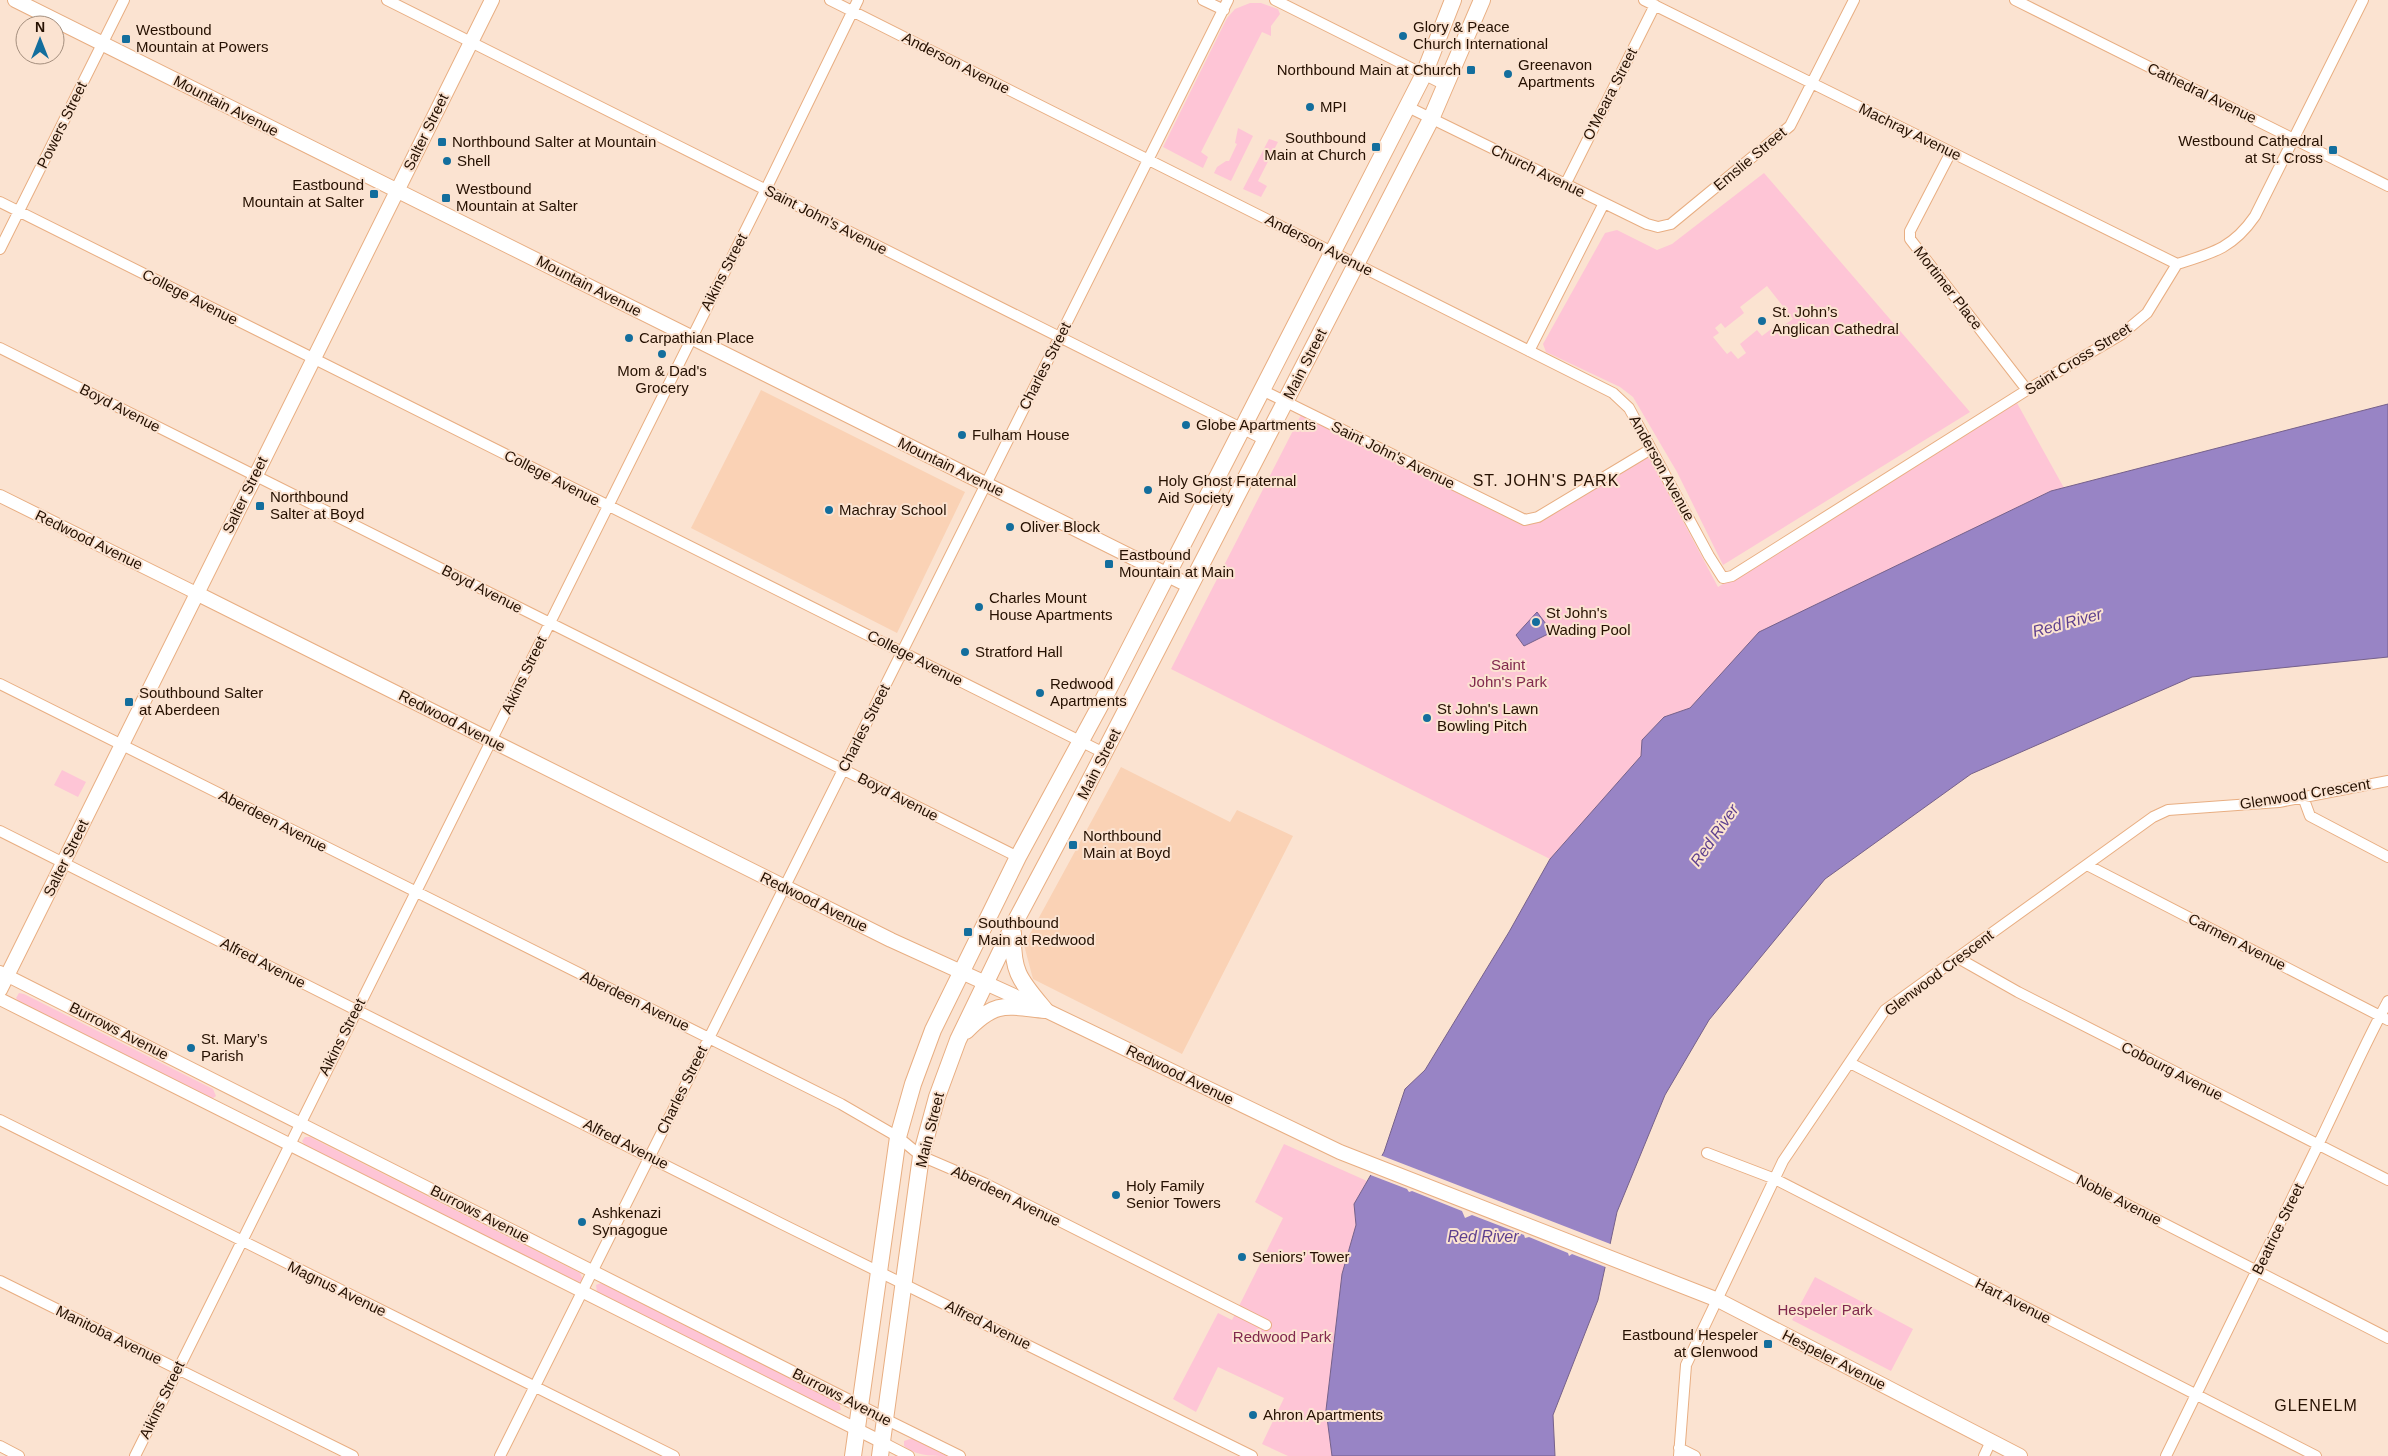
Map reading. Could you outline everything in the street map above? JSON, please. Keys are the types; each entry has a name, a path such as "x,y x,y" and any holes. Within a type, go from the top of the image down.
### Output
{"main road":[{"name":"Mountain Avenue","path":"15,0 1190,586"},
{"name":"Salter Street","path":"0,990 3,974 63,862 312,358 492,0"},
{"name":"Main Street","path":"852,1456 898,1137 913,1084 933,1030 1018,857 1080,742 1408,107 1424,74 1453,0"},
{"name":"Main Street","path":"881,1449 921,1156 937,1097 958,1040 1014,924 1432,118 1482,0"},
{"name":"Redwood Avenue","path":"196,593 784,888 1046,1010 1340,1152 1646,1270"},
{"path":"1014,924 1012,957 1015,968 1024,984 1046,1010"},
{"path":"958,1040 978,1018 990,1009 1006,1006 1046,1010"},
{"name":"Hespeler Avenue","path":"1646,1270 1718,1300 2020,1456"}],"street":[{"name":"Powers Street","path":"0,249 124,0"},
{"name":"Saint John's Avenue","path":"387,0 1266,440"},
{"name":"Anderson Avenue","path":"830,0 1334,251 1356,264 1613,393 1629,408 1709,556 1723,578"},
{"name":"Aikins Street","path":"135,1456 414,892 766,189 858,0"},
{"path":"1203,0 1224,10"},
{"name":"Charles Street","path":"500,1456 580,1292 784,888 1147,158 1228,0"},
{"path":"1275,0 1447,86"},
{"name":"Machray Avenue","path":"1644,0 2177,264"},
{"name":"Emslie Street","path":"1671,224 1790,126 1854,0"},
{"name":"Cathedral Avenue","path":"2015,0 2388,186"},
{"path":"2177,264 2218,250 2243,234 2255,216 2363,0"},
{"name":"O'Meara Street","path":"1566,183 1655,6"},
{"name":"Church Avenue","path":"1408,107 1566,183 1646,224 1658,227 1671,224"},
{"name":"Mortimer Place","path":"1951,152 1910,231 1910,240 2027,390"},
{"name":"College Avenue","path":"0,202 1104,753"},
{"path":"1529,351 1604,203"},
{"name":"Saint Cross Street","path":"1723,578 1732,576 2027,390 2122,334 2147,313 2177,264"},
{"name":"Boyd Avenue","path":"0,348 1018,857"},
{"name":"Saint John's Avenue","path":"1262,390 1525,520 1538,517 1651,449"},
{"name":"Redwood Avenue","path":"0,496 196,593"},
{"name":"Aberdeen Avenue","path":"0,684 414,892 709,1037 841,1104 898,1137 921,1156 984,1183 1266,1325"},
{"name":"Glenwood Crescent","path":"1679,1452 1686,1365 1783,1161 1885,1010 2153,817 2168,810 2279,802 2388,781"},
{"path":"2303,797 2310,816 2388,857"},
{"name":"Alfred Avenue","path":"0,830 878,1271 1252,1456"},
{"name":"Carmen Avenue","path":"2087,865 2384,1018"},
{"name":"Cobourg Avenue","path":"1958,958 2018,992 2388,1180"},
{"name":"Burrows Avenue","path":"3,974 960,1456"},
{"name":"Burrows Avenue","path":"0,999 856,1429 881,1449 909,1456"},
{"name":"Beatrice Street","path":"2166,1456 2225,1331 2258,1271 2347,1080 2384,1018 2388,1001"},
{"name":"Noble Avenue","path":"1850,1063 2388,1338"},
{"name":"Magnus Avenue","path":"0,1120 674,1456"},
{"name":"Hart Avenue","path":"1707,1153 1774,1179 2316,1456"},
{"name":"Manitoba Avenue","path":"0,1281 352,1456"},
{"path":"1984,1456 1991,1442"},
{"path":"0,1446 19,1456"},
{"path":"1679,1452 1695,1456"}],"shaded area":[{"name":"Machray School","path":"761,390 965,492 897,633 691,528"},
{"path":"1121,767 1230,822 1237,810 1293,836 1182,1054 1033,979 1024,945"}],"green space":[{"path":"1250,3 1261,3 1278,9 1280,14 1271,26 1271,36 1262,32 1201,152 1208,157 1203,168 1163,147 1227,18 1235,9"},
{"path":"1238,128 1253,136 1231,181 1214,173 1217,167 1229,161 1237,144 1235,143"},
{"path":"1269,139 1278,142 1258,181 1267,186 1261,197 1243,189"},
{"path":"1764,173 1970,412 1723,565 1677,472 1633,397 1620,387 1546,352 1543,344 1605,233 1617,230 1657,250 1672,244","holes":["1767,286 1793,319 1777,330 1774,327 1762,336 1757,330 1740,344 1746,353 1738,359 1731,351 1727,354 1713,337 1719,333 1715,328 1721,323 1725,328 1744,313 1740,307"]},
{"name":"Saint John's Park","path":"2017,403 2064,488 2051,491 1759,632 1690,708 1664,717 1642,740 1641,756 1550,859 1171,669 1301,415 1525,526 1649,457 1718,587"},
{"path":"62,770 86,782 78,797 54,785"},
{"path":"19,993 213,1089 216,1096 212,1099 19,1002 16,998"},
{"path":"305,1137 310,1137 580,1273 583,1280 576,1281 305,1146 302,1141"},
{"name":"Redwood Park","path":"1284,1144 1367,1181 1354,1204 1356,1225 1342,1274 1326,1410 1332,1456 1288,1456 1262,1444 1284,1398 1218,1367 1196,1412 1173,1399 1218,1313 1232,1320 1283,1218 1255,1202"},
{"name":"Hespeler Park","path":"1815,1277 1913,1329 1891,1371 1792,1320"},
{"path":"601,1283 839,1403 841,1410 834,1411 597,1292 596,1285"},
{"path":"913,1438 949,1456 925,1455 913,1452 904,1446 904,1441"}],"water":[{"name":"Red River","path":"2388,404 2388,657 2192,677 1971,774 1825,879 1709,1020 1665,1095 1617,1212 1598,1300 1553,1415 1555,1456 1332,1456 1326,1410 1342,1274 1356,1225 1354,1204 1384,1152 1405,1089 1425,1070 1509,932 1550,859 1641,756 1642,740 1664,717 1690,708 1759,632 2051,491"},
{"name":"St John's Wading Pool","path":"1537,612 1552,632 1524,646 1516,635"}],"pier":[{"path":"1380,1155 1613,1245 1608,1268 1572,1254 1569,1256 1568,1253 1529,1237 1525,1238 1524,1235 1472,1215 1465,1218 1462,1211 1412,1191 1409,1192 1407,1189 1368,1174"}],"place":[{"name":"Glory & Peace Church International","path":"1403,36"},
{"name":"Westbound Mountain at Powers","path":"126,39"},
{"name":"Northbound Main at Church","path":"1471,70"},
{"name":"Greenavon Apartments","path":"1508,74"},
{"name":"MPI","path":"1310,107"},
{"name":"Northbound Salter at Mountain","path":"442,142"},
{"name":"Southbound Main at Church","path":"1376,147"},
{"name":"Westbound Cathedral at St. Cross","path":"2333,150"},
{"name":"Shell","path":"447,161"},
{"name":"Eastbound Mountain at Salter","path":"374,194"},
{"name":"Westbound Mountain at Salter","path":"446,198"},
{"name":"St. John’s Anglican Cathedral","path":"1762,321"},
{"name":"Carpathian Place","path":"629,338"},
{"name":"Mom & Dad's Grocery","path":"662,354"},
{"name":"Globe Apartments","path":"1186,425"},
{"name":"Fulham House","path":"962,435"},
{"name":"Holy Ghost Fraternal Aid Society","path":"1148,490"},
{"name":"Northbound Salter at Boyd","path":"260,506"},
{"name":"Machray School","path":"829,510"},
{"name":"Oliver Block","path":"1010,527"},
{"name":"Eastbound Mountain at Main","path":"1109,564"},
{"name":"Charles Mount House Apartments","path":"979,607"},
{"name":"St John's Wading Pool","path":"1536,622"},
{"name":"Stratford Hall","path":"965,652"},
{"name":"Redwood Apartments","path":"1040,693"},
{"name":"Southbound Salter at Aberdeen","path":"129,702"},
{"name":"St John's Lawn Bowling Pitch","path":"1427,718"},
{"name":"Northbound Main at Boyd","path":"1073,845"},
{"name":"Southbound Main at Redwood","path":"968,932"},
{"name":"St. Mary’s Parish","path":"191,1048"},
{"name":"Holy Family Senior Towers","path":"1116,1195"},
{"name":"Ashkenazi Synagogue","path":"582,1222"},
{"name":"Seniors’ Tower","path":"1242,1257"},
{"name":"Eastbound Hespeler at Glenwood","path":"1768,1344"},
{"name":"Ahron Apartments","path":"1253,1415"}],"district":[{"name":"ST. JOHN'S PARK","path":"1546,480"},
{"name":"GLENELM","path":"2316,1405"}]}
